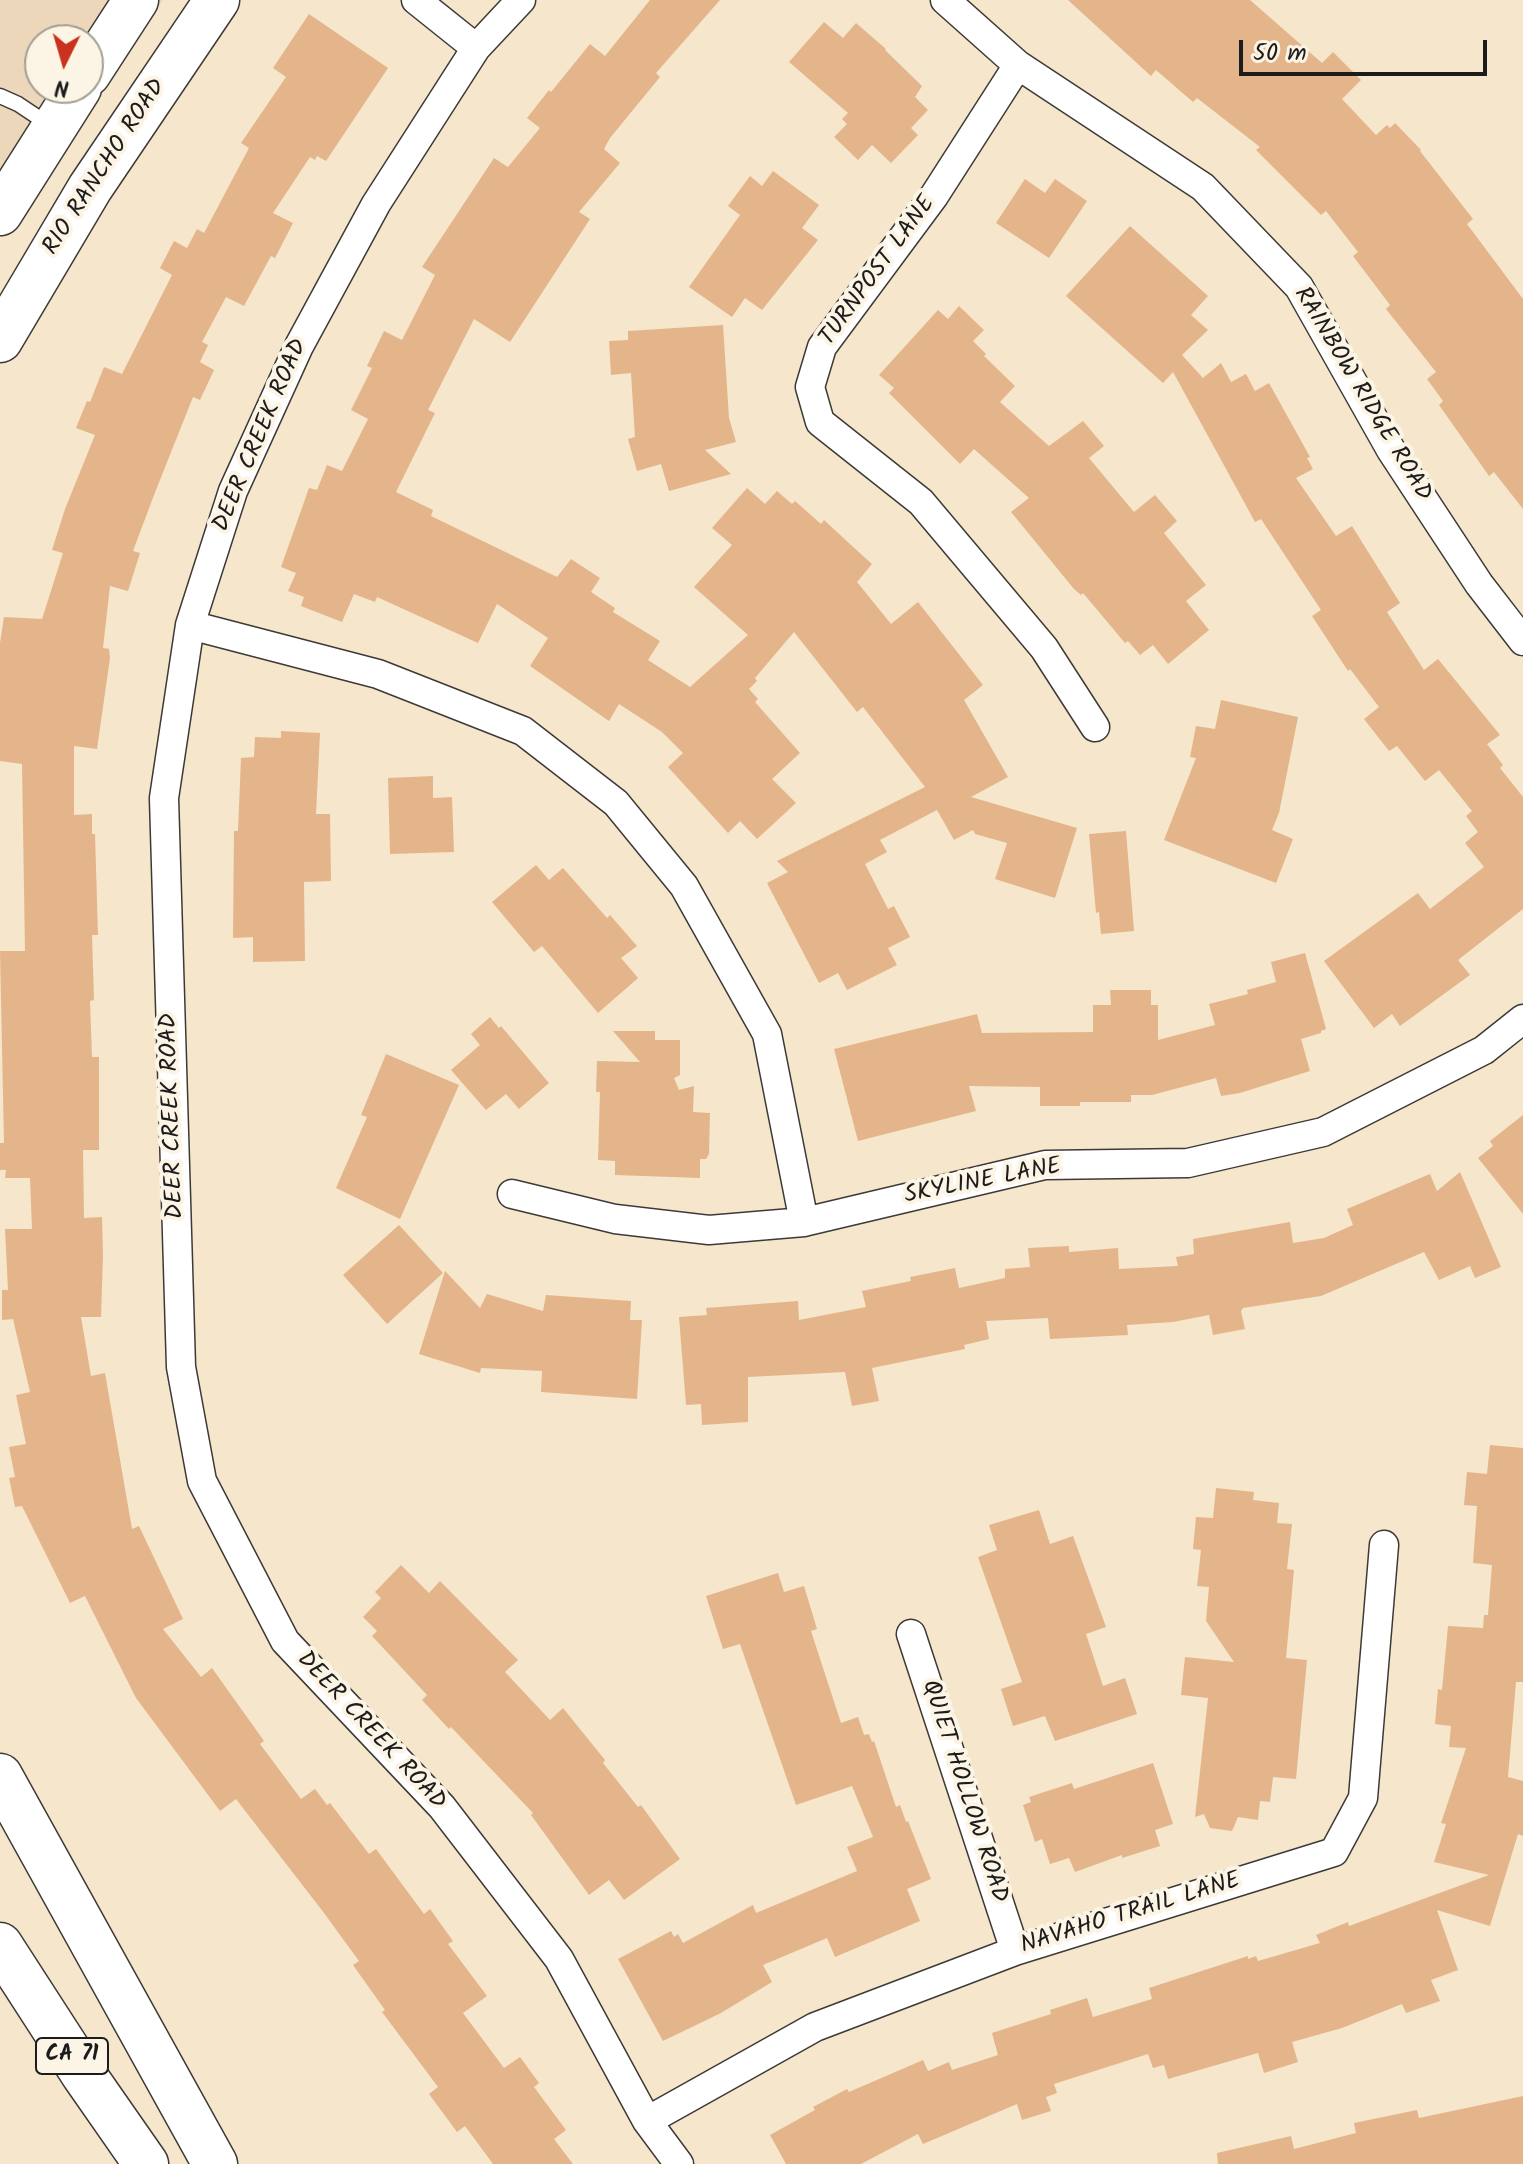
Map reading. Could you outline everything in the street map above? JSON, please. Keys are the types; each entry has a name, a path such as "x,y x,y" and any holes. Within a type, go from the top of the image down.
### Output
{"main road":[{"path":"104,49 136,0"},
{"name":"RIO RANCHO ROAD","path":"0,340 90,188 217,0"},
{"path":"0,213 69,104"},
{"path":"0,1776 215,2164"},
{"name":"CA 71","path":"0,1945 146,2164"}],"street":[{"path":"416,0 476,48"},
{"name":"DEER CREEK ROAD","path":"521,0 476,48 376,204 299,346 233,491 190,625 164,798 181,1367 202,1481 285,1641 442,1807 559,1959 647,2121 679,2164"},
{"name":"RAINBOW RIDGE ROAD","path":"945,0 1018,65 1203,187 1299,287 1391,450 1479,584 1523,641"},
{"name":"TURNPOST LANE","path":"1018,65 934,196 822,347 810,387 820,422 921,502 1044,648 1095,727"},
{"path":"190,625 378,674 523,731 616,803 684,886 767,1034 804,1222"},
{"name":"SKYLINE LANE","path":"512,1194 615,1219 709,1230 804,1222 1045,1165 1188,1163 1323,1132 1484,1050 1523,1019"},
{"name":"NAVAHO TRAIL LANE","path":"647,2121 815,2027 1015,1951 1334,1852 1363,1798 1384,1545"},
{"name":"QUIET HOLLOW ROAD","path":"911,1634 1015,1951"}],"lane":[{"path":"0,96 18,104 53,128"}],"shaded area":[{"path":"0,0 163,0 104,82 104,24 24,24 24,104 88,104 0,226"}],"building":[{"path":"650,0 720,0 656,73 660,77 610,138 604,149 620,163 579,212 590,219 510,342 474,319 428,410 435,413 396,492 433,510 431,516 557,577 571,559 600,578 591,592 615,608 613,612 660,641 648,660 690,687 748,635 694,587 732,545 712,528 747,488 765,504 777,491 792,504 795,501 821,524 824,520 872,564 857,582 891,624 918,602 983,685 964,700 1008,777 971,797 1077,828 1055,898 995,879 1007,843 975,834 973,830 954,840 937,810 880,840 887,852 865,864 888,909 894,906 910,937 888,948 897,965 847,990 838,973 819,983 767,883 788,872 777,861 925,787 863,707 857,712 794,632 749,689 758,699 755,702 800,753 772,779 796,803 757,839 740,821 728,833 668,767 683,753 662,732 619,704 609,721 530,666 548,638 497,604 478,643 377,597 375,602 354,594 342,622 301,606 304,597 288,591 296,573 281,567 309,488 317,490 327,465 342,471 368,419 351,410 372,368 367,366 384,331 402,340 435,275 422,267 494,158 508,167 540,128 527,118 549,90 551,92 590,44 605,56"},
{"path":"1068,0 1250,0 1322,63 1333,52 1361,80 1342,99 1376,135 1387,125 1390,128 1395,123 1421,150 1473,219 1467,224 1523,299 1523,509 1494,472 1489,476 1439,405 1443,401 1427,379 1436,372 1386,309 1390,305 1353,256 1358,252 1326,211 1321,215 1256,150 1260,147 1197,98 1193,102 1156,70 1151,76"},
{"path":"309,14 388,68 326,161 317,156 315,160 310,157 273,213 293,223 275,258 271,256 244,306 226,297 202,342 208,345 200,362 214,370 200,400 193,397 154,495 133,551 140,553 128,591 110,586 103,648 109,649 110,658 97,749 74,746 74,815 92,814 92,834 95,834 98,935 92,935 94,1000 90,1001 92,1057 99,1057 99,1150 83,1150 84,1218 102,1217 103,1256 101,1317 81,1317 91,1376 105,1373 132,1529 139,1526 183,1619 163,1629 201,1677 212,1668 264,1741 260,1744 301,1799 315,1789 327,1805 330,1803 369,1854 376,1849 424,1914 430,1909 453,1941 448,1944 487,1996 463,2013 504,2068 520,2057 539,2083 534,2087 566,2130 554,2139 573,2164 493,2164 465,2126 457,2132 429,2094 438,2087 382,2012 385,2010 353,1965 359,1961 324,1913 236,1799 220,1811 136,1698 85,1596 70,1603 22,1506 15,1507 9,1478 15,1477 9,1447 26,1444 16,1395 30,1392 13,1319 2,1320 2,1290 8,1290 5,1229 32,1229 30,1178 5,1178 6,1170 0,1170 0,1143 4,1143 0,951 25,951 22,764 0,761 0,643 4,617 42,619 63,553 52,550 95,435 76,428 87,401 90,402 104,367 122,374 172,275 160,268 174,241 187,248 197,229 204,233 249,148 241,143 286,77 273,68"},
{"path":"824,22 843,38 856,23 922,86 915,97 928,110 911,128 918,135 891,163 872,145 858,160 834,137 847,124 842,119 848,113 789,62"},
{"path":"773,171 819,205 802,228 818,240 762,310 745,298 732,317 689,287 740,215 728,206 750,176 762,186"},
{"path":"1025,179 1045,193 1055,179 1087,201 1049,258 996,223"},
{"path":"1130,226 1208,296 1191,315 1208,330 1182,355 1203,378 1221,363 1231,382 1246,374 1255,391 1269,383 1310,457 1307,458 1313,469 1296,478 1336,536 1352,526 1400,603 1387,612 1424,670 1438,659 1500,735 1487,744 1503,765 1500,768 1523,797 1523,909 1458,960 1470,975 1400,1026 1392,1014 1374,1028 1324,961 1418,893 1430,909 1484,867 1465,843 1478,832 1466,816 1472,811 1439,770 1425,781 1397,746 1389,751 1364,719 1379,707 1350,669 1348,671 1312,616 1321,610 1261,519 1255,522 1173,372 1163,383 1066,296"},
{"path":"959,306 984,330 973,341 1015,386 1000,402 1049,446 1083,421 1104,446 1089,458 1134,512 1155,495 1177,521 1164,533 1206,585 1186,601 1209,630 1168,664 1153,645 1140,655 1128,641 1125,643 1083,593 1081,595 1074,589 1011,512 1029,498 974,449 960,464 889,393 894,388 879,375 938,310 948,319"},
{"path":"723,325 729,418 736,442 705,450 731,474 669,491 661,464 637,471 628,439 635,437 631,373 611,375 609,341 628,340 628,331"},
{"path":"1221,700 1298,717 1279,813 1272,830 1293,839 1276,883 1164,840 1196,758 1190,757 1196,726 1215,729"},
{"path":"281,731 320,733 316,814 330,814 331,881 304,882 305,961 253,962 253,937 233,938 234,831 238,831 241,758 254,757 255,737 281,738"},
{"path":"433,776 433,798 452,797 454,852 390,854 388,778"},
{"path":"1126,831 1134,931 1101,934 1099,912 1096,913 1089,834"},
{"path":"536,865 549,880 563,868 607,918 610,915 637,946 621,958 638,978 598,1013 542,946 534,952 492,902"},
{"path":"1305,953 1326,1029 1301,1039 1310,1071 1221,1096 1216,1078 1152,1095 1131,1095 1131,1102 1080,1102 1080,1106 1040,1106 1040,1087 969,1086 976,1111 858,1141 834,1049 977,1014 982,1033 1093,1032 1093,1005 1111,1005 1110,990 1151,990 1151,1005 1158,1005 1158,1040 1215,1025 1209,1004 1248,994 1247,990 1276,982 1271,962"},
{"path":"490,1017 549,1083 519,1109 506,1094 486,1110 451,1070 480,1045 471,1034"},
{"path":"613,1031 655,1031 655,1040 680,1040 680,1075 674,1078 679,1090 694,1086 693,1112 710,1113 709,1154 706,1159 700,1159 700,1178 615,1175 615,1161 598,1160 600,1092 596,1092 597,1061 640,1062"},
{"path":"386,1054 459,1085 400,1219 336,1188 367,1117 361,1115"},
{"path":"1523,1115 1523,1214 1478,1158 1493,1146 1490,1141"},
{"path":"1460,1172 1501,1267 1475,1278 1470,1266 1439,1280 1424,1252 1321,1296 1243,1308 1245,1329 1213,1335 1209,1315 1173,1322 1127,1325 1128,1335 1050,1339 1048,1318 986,1321 989,1339 964,1345 965,1349 872,1368 879,1401 852,1406 845,1372 748,1377 748,1422 702,1425 701,1404 686,1405 679,1317 707,1315 706,1308 798,1301 799,1320 866,1307 862,1291 911,1281 910,1277 955,1268 959,1288 1005,1278 1005,1269 1030,1267 1028,1248 1069,1246 1069,1252 1118,1248 1119,1269 1178,1266 1176,1257 1194,1254 1193,1239 1290,1222 1293,1243 1324,1238 1353,1225 1347,1209 1430,1174 1437,1191"},
{"path":"399,1225 443,1273 387,1324 343,1275"},
{"path":"445,1271 480,1308 487,1294 543,1311 546,1295 631,1301 630,1320 642,1320 637,1399 541,1392 542,1371 481,1368 480,1373 419,1354"},
{"path":"1490,1445 1523,1448 1523,1682 1516,1682 1508,1777 1523,1781 1523,1836 1518,1834 1490,1926 1437,1910 1458,1970 1431,1980 1440,2001 1406,2013 1402,2004 1342,2028 1292,2042 1298,2062 1264,2073 1258,2053 1168,2079 1164,2065 1153,2068 1148,2054 1054,2084 1057,2093 1046,2097 1051,2111 1022,2120 1017,2104 923,2144 918,2134 861,2164 786,2164 770,2135 847,2089 849,2092 923,2060 928,2071 949,2062 952,2070 998,2055 992,2033 1051,2014 1050,2010 1087,1998 1093,2017 1152,1999 1149,1988 1248,1956 1248,1959 1256,1956 1258,1961 1320,1943 1316,1935 1348,1922 1349,1926 1489,1875 1434,1862 1446,1824 1441,1823 1466,1748 1449,1747 1451,1726 1435,1724 1438,1689 1442,1690 1448,1626 1483,1628 1484,1615 1488,1615 1492,1565 1473,1563 1477,1506 1464,1505 1467,1472 1487,1474"},
{"path":"1216,1488 1254,1492 1253,1500 1279,1503 1277,1523 1292,1524 1287,1569 1294,1570 1286,1658 1307,1660 1296,1779 1273,1777 1270,1802 1260,1801 1258,1820 1238,1817 1232,1831 1210,1828 1204,1814 1195,1817 1208,1698 1181,1695 1185,1657 1234,1662 1206,1621 1209,1587 1197,1586 1201,1550 1193,1549 1196,1517 1213,1518"},
{"path":"1039,1510 1050,1544 1073,1536 1106,1627 1086,1634 1103,1686 1125,1678 1137,1714 1055,1741 1045,1716 1013,1726 1001,1689 1022,1682 978,1557 997,1550 989,1525"},
{"path":"401,1565 429,1593 440,1581 518,1660 505,1672 550,1720 563,1708 680,1859 624,1900 609,1880 589,1895 531,1815 533,1813 422,1700 427,1695 372,1636 377,1631 363,1617 381,1598 375,1592"},
{"path":"778,1573 784,1592 804,1586 817,1629 811,1631 841,1723 858,1717 864,1735 869,1734 874,1741 896,1807 900,1805 908,1821 931,1879 907,1889 920,1921 835,1957 827,1938 763,1965 772,1982 721,2013 663,2041 618,1959 671,1931 674,1937 678,1934 683,1943 753,1905 756,1913 857,1871 847,1847 873,1837 852,1786 796,1805 740,1644 723,1649 706,1596"},
{"path":"1153,1763 1173,1824 1155,1830 1160,1846 1122,1858 1122,1855 1075,1872 1069,1858 1050,1864 1042,1839 1035,1842 1023,1805 1031,1802 1029,1797 1072,1783 1074,1789"},
{"path":"1523,2096 1523,2164 1218,2164 1217,2153 1291,2136 1294,2149 1356,2133 1354,2123 1417,2110 1419,2118"}]}
